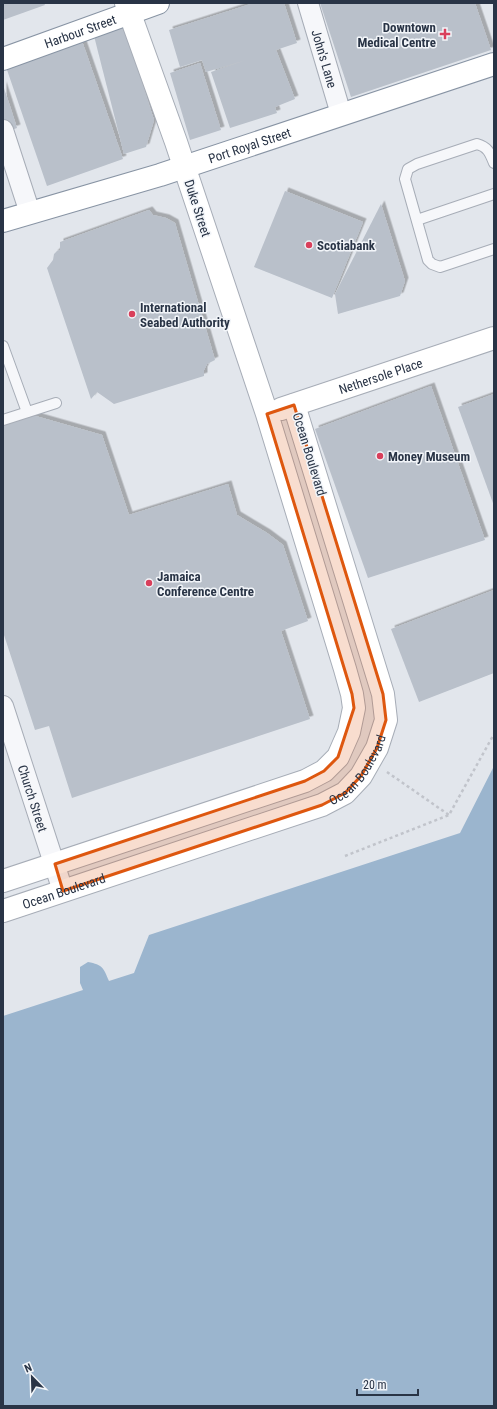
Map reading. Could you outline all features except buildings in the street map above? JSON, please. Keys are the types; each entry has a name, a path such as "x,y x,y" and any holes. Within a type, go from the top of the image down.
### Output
{"main road":[{"name":"Harbour Street","path":"3,59 128,8 158,3"},
{"name":"Duke Street","path":"128,8 185,167 267,414"},
{"name":"Port Royal Street","path":"3,221 185,167 494,64"},
{"name":"Nethersole Place","path":"267,414 494,338"},
{"name":"Ocean Boulevard","path":"3,911 322,805 345,793 361,776 370,761 377,748 386,720 383,694 294,405"},
{"name":"Ocean Boulevard","path":"3,881 305,781 324,771 338,757 348,732 354,708 352,694 267,414"}],"street":[{"name":"John's Lane","path":"308,3 341,114"},
{"path":"3,130 30,213"},
{"name":"Church Street","path":"3,706 63,891"}],"lane":[{"path":"494,163 490,151 485,146 477,144 417,164 408,169 405,179 428,260 432,264 440,267 494,249"},
{"path":"417,220 494,194"},
{"path":"3,346 27,412"},
{"path":"3,420 56,402"}],"path":[{"path":"345,856 449,815 494,734"},
{"path":"370,761 449,815"}],"highlighted area":[{"path":"294,405 383,694 386,720 377,748 361,776 345,793 322,805 63,891 55,864 305,781 324,771 338,757 354,708 352,694 267,414"}],"water":[{"path":"494,766 494,1406 3,1406 3,1016 83,990 80,983 80,967 88,962 102,967 109,981 134,973 149,935 460,833"}],"place":[{"name":"Downtown Medical Centre","path":"445,34"},
{"name":"Scotiabank","path":"309,245"},
{"name":"International Seabed Authority","path":"132,314"},
{"name":"Money Museum","path":"380,456"},
{"name":"Jamaica Conference Centre","path":"149,583"}]}
